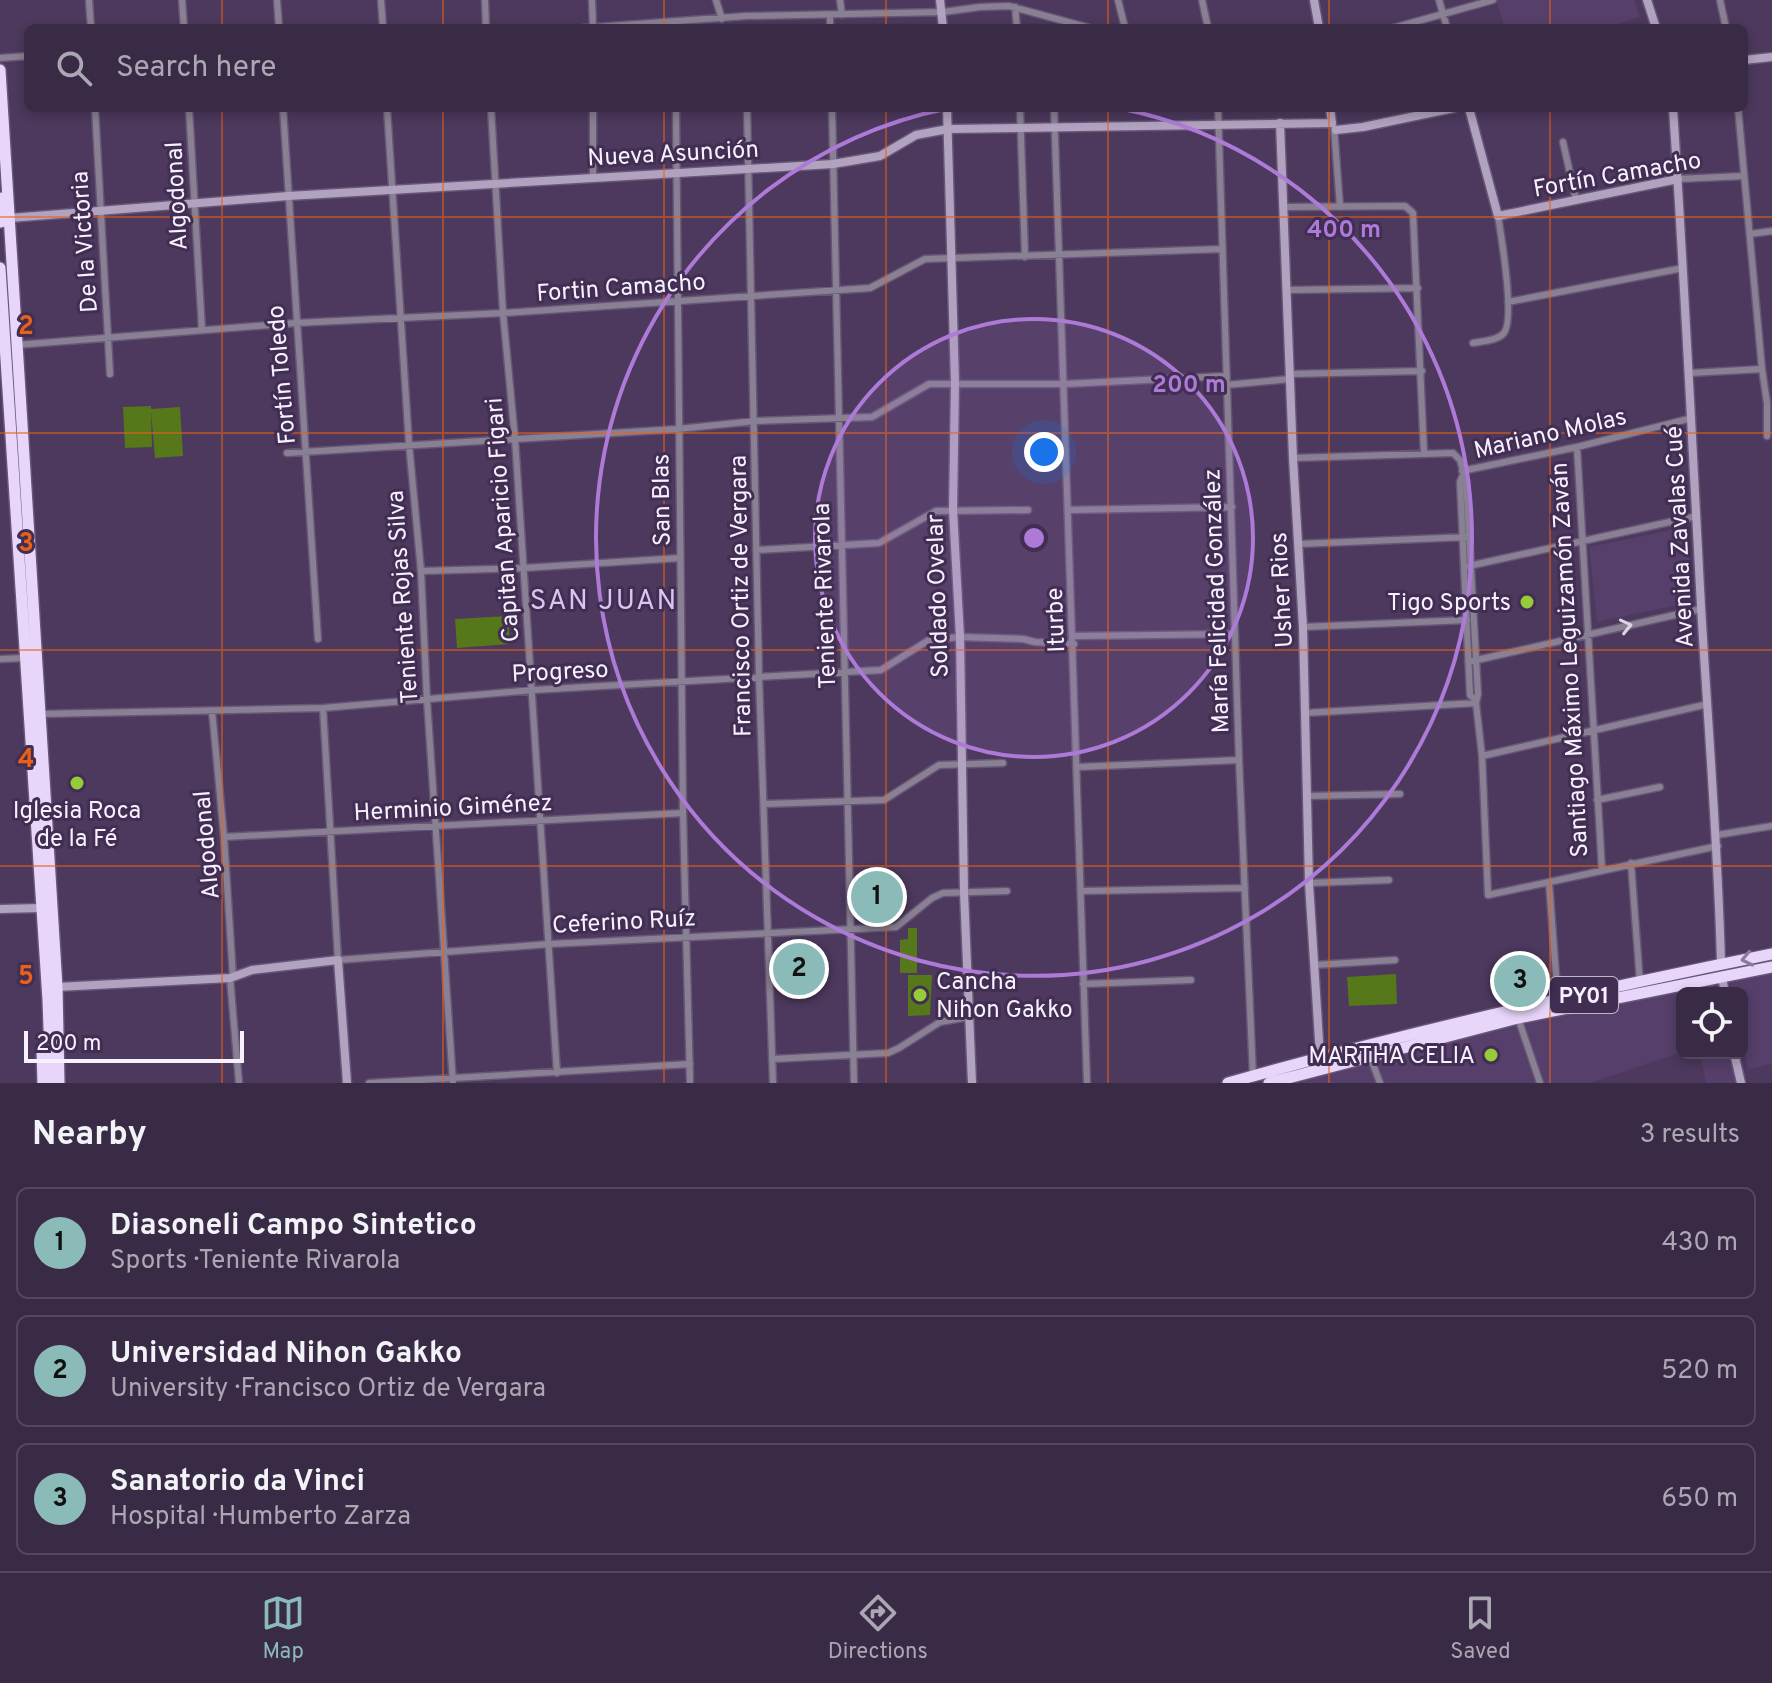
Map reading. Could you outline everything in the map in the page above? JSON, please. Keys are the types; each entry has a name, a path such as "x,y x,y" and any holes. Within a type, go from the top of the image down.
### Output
{"highway":[{"path":"0,70 4,221 16,345 40,714 59,1083"},
{"path":"0,198 4,221"},
{"path":"0,268 40,908 53,996 51,1083"},
{"name":"PY01","path":"1269,1083 1295,1080 1370,1055 1518,1018 1722,971 1772,954"},
{"name":"PY01","path":"1228,1083 1447,1024 1640,983 1772,967"},
{"path":"43,1083 42,1013 53,996"},
{"path":"53,996 62,1011 66,1039 66,1083"}],"street":[{"path":"89,0 91,24"},
{"path":"182,0 184,24"},
{"path":"277,0 279,24"},
{"path":"381,0 383,24"},
{"path":"485,0 486,24"},
{"path":"592,0 593,24"},
{"path":"716,0 722,19"},
{"path":"840,0 842,15"},
{"path":"940,0 943,24"},
{"path":"1118,0 1124,24"},
{"path":"1202,0 1207,24"},
{"path":"1314,0 1318,24"},
{"path":"1439,0 1446,24"},
{"path":"1407,24 1493,0"},
{"path":"1647,0 1655,24"},
{"path":"1720,0 1725,24"},
{"path":"688,24 746,16 943,12 1018,5 1077,24"},
{"path":"830,15 830,24"},
{"path":"746,16 746,24"},
{"path":"1053,17 1054,24"},
{"path":"0,58 24,56"},
{"path":"1748,60 1772,57"},
{"name":"De la Victoria","path":"95,112 110,374"},
{"name":"Algodonal","path":"189,112 202,330"},
{"name":"Fortín Toledo","path":"283,112 318,639"},
{"name":"Teniente Rojas Silva","path":"387,112 409,444 421,571 453,1081"},
{"name":"Capitan Aparicio Figari","path":"491,112 557,1073"},
{"path":"593,112 593,178"},
{"name":"San Blas","path":"676,112 683,813 690,1083"},
{"name":"Francisco Ortiz de Vergara","path":"747,112 759,677 773,1083"},
{"name":"Teniente Rivarola","path":"832,112 845,671 845,802 854,1083"},
{"name":"Soldado Ovelar","path":"947,112 955,383 953,510 960,637 964,892 972,1083"},
{"path":"1020,112 1025,257"},
{"name":"Iturbe","path":"1054,112 1087,1083"},
{"path":"1218,112 1219,124"},
{"path":"1331,112 1340,207"},
{"name":"Nueva Asunción","path":"4,221 99,209 288,196 833,164 880,156 916,135 948,129 1280,123 1363,127 1435,112"},
{"path":"1470,112 1498,216 1508,302 1504,334 1473,343"},
{"name":"Avenida Zavalas Cué","path":"1673,112 1724,987"},
{"path":"1738,112 1762,369 1770,403 1767,436"},
{"name":"Usher Rios","path":"1280,123 1303,627 1309,883 1320,1056"},
{"name":"María Felicidad González","path":"1219,124 1225,376 1253,1076"},
{"path":"1563,142 1576,200"},
{"name":"Fortín Camacho","path":"1498,216 1678,179 1744,176"},
{"path":"1285,207 1410,208 1413,213 1424,453"},
{"path":"1750,234 1772,231"},
{"name":"Fortin Camacho","path":"16,345 295,323 503,313 870,288 925,259 1222,249"},
{"path":"1508,302 1683,268"},
{"path":"1287,290 1418,288"},
{"path":"1690,373 1762,369"},
{"path":"1226,385 1290,377 1422,371"},
{"path":"287,453 678,429 755,421 872,417 929,384 1065,384 1225,376"},
{"name":"Mariano Molas","path":"1462,473 1692,418"},
{"name":"Santiago Máximo Leguizamón Zaván","path":"1577,447 1602,870"},
{"path":"1293,458 1424,453 1457,455 1466,481 1472,662 1470,695 1476,702 1482,756 1488,895 1718,846"},
{"path":"1069,510 1232,507"},
{"path":"756,550 879,543 936,511 1028,510"},
{"path":"1468,566 1697,516"},
{"path":"1299,544 1466,537"},
{"path":"421,571 680,558"},
{"path":"1472,662 1701,609"},
{"path":"1303,627 1470,620"},
{"name":"Progreso","path":"40,714 323,708 533,690 881,670 929,640 960,637 1035,642 1235,634"},
{"path":"0,659 25,658"},
{"path":"1305,713 1476,702"},
{"path":"1482,756 1708,704"},
{"path":"323,708 347,1083"},
{"name":"Algodonal","path":"212,711 224,837 239,1083"},
{"path":"1078,767 1239,760"},
{"path":"764,804 884,800 939,765 1003,763"},
{"path":"1597,800 1660,787"},
{"path":"1307,796 1400,794"},
{"name":"Herminio Giménez","path":"224,837 683,813"},
{"path":"1717,835 1772,826"},
{"path":"1631,863 1640,983"},
{"path":"1309,883 1389,880"},
{"path":"1549,882 1558,1002"},
{"path":"1081,891 1245,888"},
{"name":"Ceferino Ruíz","path":"233,965 252,970 338,960 550,944 896,927 943,893 1007,891"},
{"path":"0,909 40,908"},
{"path":"1314,965 1395,960"},
{"path":"53,996 232,978 252,970"},
{"path":"1083,984 1191,980"},
{"path":"773,1059 888,1053 940,1022 968,1017"},
{"path":"1518,1018 1540,1083"},
{"path":"1370,1055 1380,1083"},
{"path":"1735,1059 1741,1083"},
{"path":"369,1083 453,1081 690,1064"}],"shaded area":[{"path":"1496,0 1634,0 1640,17 1618,24 1504,24"},
{"path":"1686,527 1693,602 1597,622 1589,547"},
{"path":"1772,973 1772,1064 1748,1069 1748,987 1731,987 1730,983"},
{"path":"1676,991 1676,1054 1590,1083 1303,1083 1302,1079 1514,1020"},
{"path":"1701,1059 1730,1059 1736,1083 1706,1083"}],"green space":[{"path":"151,406 151,409 180,407 183,456 155,458 151,412 152,447 125,448 123,407"},
{"path":"508,616 510,644 457,648 455,619"},
{"path":"908,928 917,928 917,973 900,973 900,940 908,939"},
{"path":"1396,974 1397,1004 1349,1006 1347,977"},
{"name":"Cancha Nihon Gakko","path":"908,975 932,975 930,1015 908,1016"}],"place":[{"name":"Tigo Sports","path":"1527,602"},
{"name":"Iglesia Roca de la Fé","path":"77,783"},
{"name":"Diasoneli Campo Sintetico","path":"877,897"},
{"name":"Universidad Nihon Gakko","path":"799,969"},
{"name":"Sanatorio da Vinci","path":"1520,981"},
{"name":"Cancha Nihon Gakko","path":"920,995"},
{"name":"MARTHA CELIA","path":"1491,1055"}],"district":[{"name":"SAN JUAN","path":"604,599"}]}
